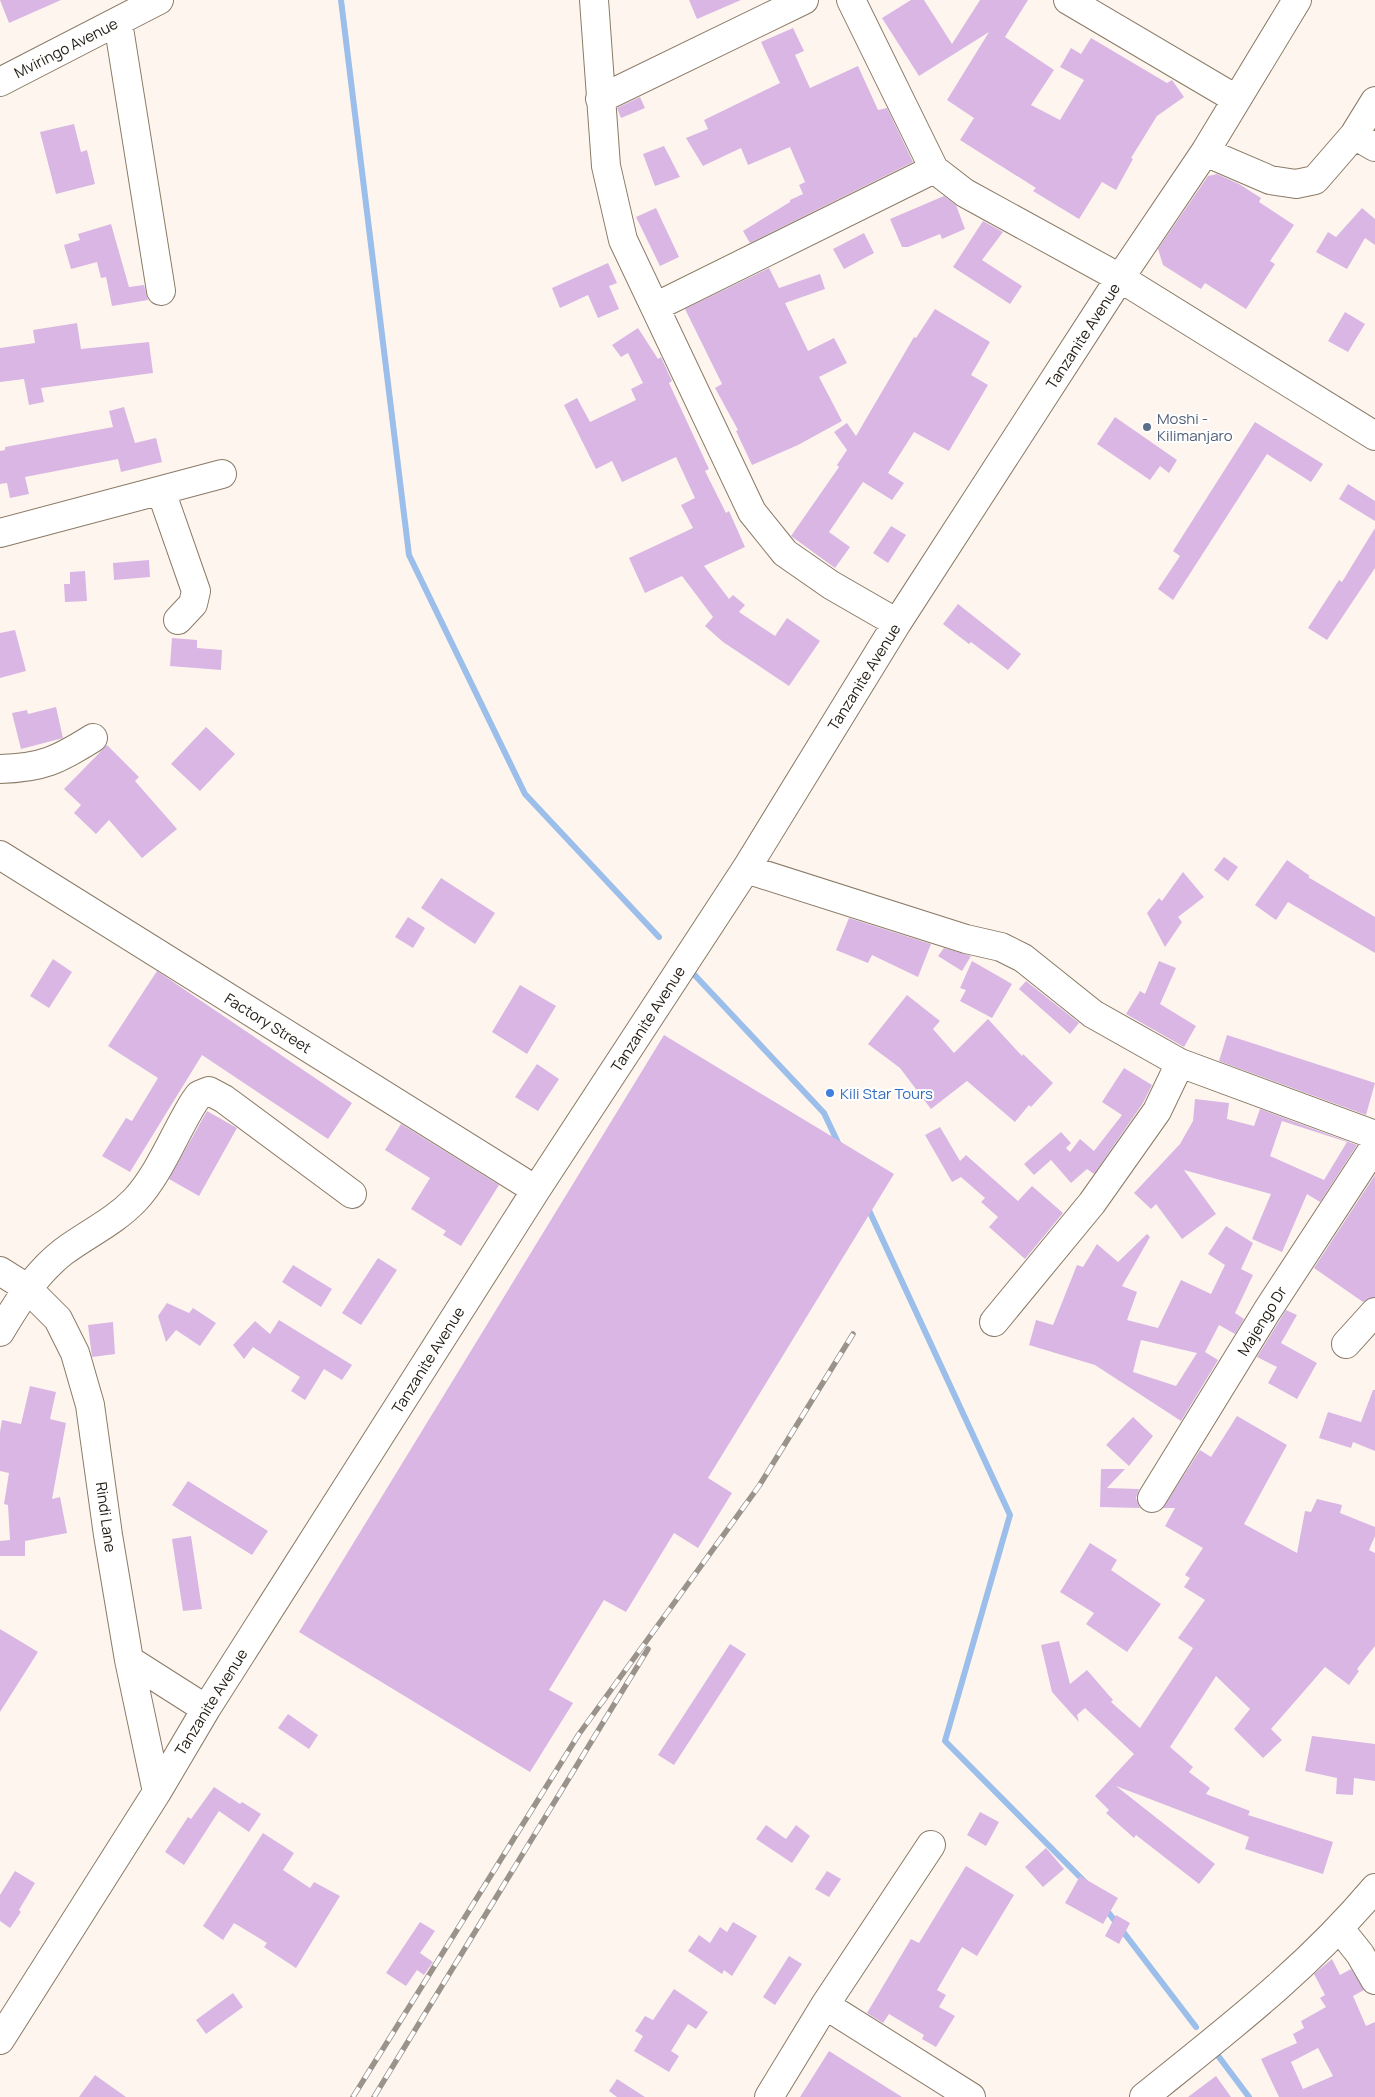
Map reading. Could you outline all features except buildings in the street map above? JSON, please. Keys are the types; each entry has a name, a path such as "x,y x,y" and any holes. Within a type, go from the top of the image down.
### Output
{"street":[{"name":"Mviringo Avenue","path":"0,82 159,0"},
{"path":"594,0 606,166 623,240 752,512 785,553 831,585 897,623"},
{"path":"600,99 804,0"},
{"path":"851,0 934,169 966,193 1120,278 1375,436"},
{"path":"1068,0 1236,99"},
{"name":"Tanzanite Avenue","path":"0,2040 157,1792 206,1709 536,1190 746,869 897,623 1120,278 1205,152 1297,0"},
{"path":"118,22 161,291"},
{"path":"1205,152 1270,180 1296,184 1315,180 1365,141 1375,101"},
{"path":"656,307 934,169"},
{"path":"0,533 222,474"},
{"path":"161,491 196,591 193,604 178,620"},
{"path":"0,769 44,764 62,758 93,738"},
{"name":"Factory Street","path":"0,855 536,1190"},
{"path":"746,869 966,939 1001,947 1022,958 1093,1014 1180,1064 1375,1135"},
{"path":"994,1322 1092,1204 1157,1111 1180,1064"},
{"path":"0,1332 27,1288 64,1251 117,1217 136,1200 153,1175 194,1102 199,1095 210,1090 352,1194"},
{"name":"Majengo Dr","path":"1152,1498 1268,1312 1375,1146"},
{"name":"Rindi Lane","path":"0,1272 27,1288 58,1319 75,1353 90,1405 108,1535 129,1660 157,1792"},
{"path":"1346,1344 1375,1312"},
{"path":"129,1660 206,1709"},
{"path":"769,2097 825,2005 931,1845"},
{"path":"1144,2097 1258,2006 1340,1929 1375,1888"},
{"path":"1340,1929 1360,1954 1375,1980"},
{"path":"825,2005 971,2097"}],"waterway":[{"path":"341,0 409,555 525,794 659,937"},
{"path":"689,969 824,1113 840,1147"},
{"path":"867,1206 1010,1515 945,1741 1085,1882"},
{"path":"1105,1908 1196,2027"},
{"path":"1216,2053 1249,2097"}],"railway":[{"path":"353,2097 579,1734 759,1486 853,1334"},
{"path":"374,2097 648,1649"}],"place":[{"name":"Moshi - Kilimanjaro","path":"1147,427"},
{"name":"Kili Star Tours","path":"830,1093"}]}
